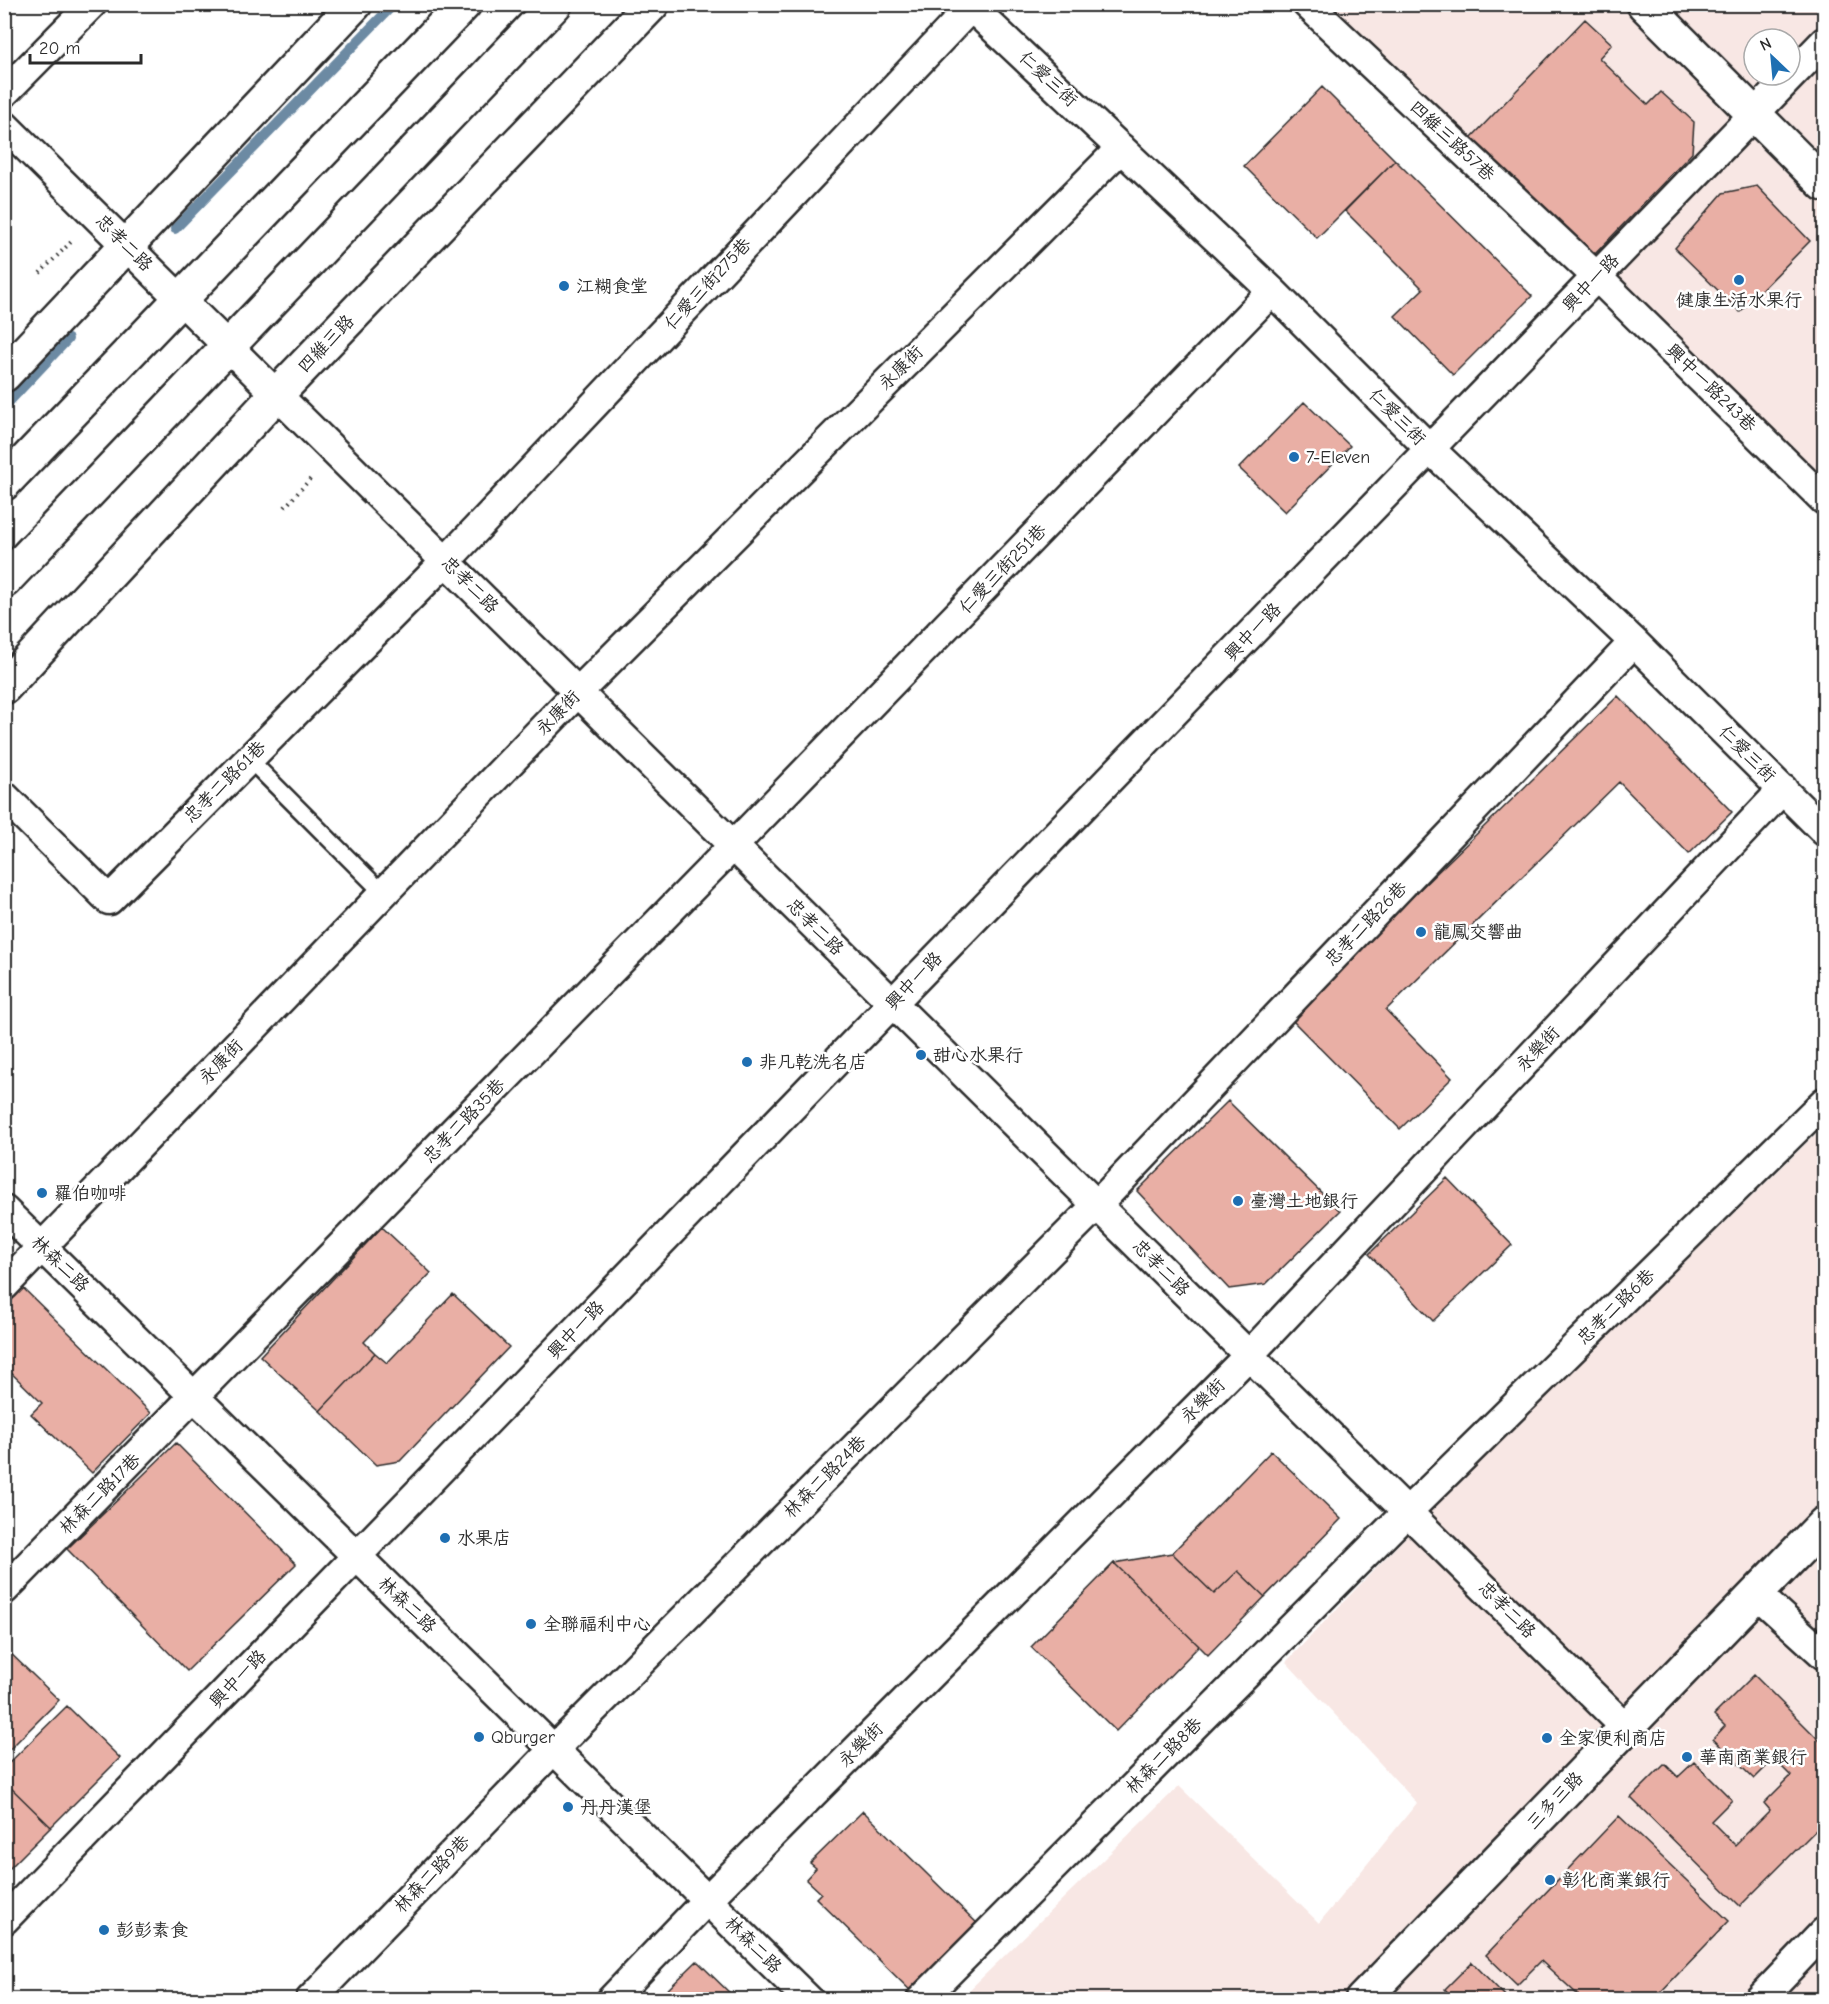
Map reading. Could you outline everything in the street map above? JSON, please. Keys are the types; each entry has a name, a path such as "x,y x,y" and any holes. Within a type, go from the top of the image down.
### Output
{"street":[{"path":"4,93 92,4"},
{"path":"4,375 355,4"},
{"path":"4,483 464,4"},
{"path":"4,581 555,4"},
{"name":"四維三路","path":"4,687 277,394 652,4"},
{"name":"四維三路57巷","path":"1307,4 1597,276"},
{"path":"1644,4 1824,184"},
{"name":"仁愛三街","path":"970,6 1272,291 1430,449 1634,642 1824,831"},
{"name":"仁愛三街275巷","path":"446,561 970,6"},
{"name":"興中一路","path":"4,1920 1824,42"},
{"name":"忠孝二路","path":"4,125 1626,1728"},
{"name":"永康街","path":"4,1286 578,692 1121,148"},
{"name":"興中一路243巷","path":"1597,276 1824,500"},
{"name":"仁愛三街251巷","path":"734,846 1272,291"},
{"name":"忠孝二路61巷","path":"4,796 109,900 446,561"},
{"name":"忠孝二路26巷","path":"1097,1205 1634,642"},
{"name":"永樂街","path":"611,2000 707,1900 1249,1355 1783,789"},
{"name":"忠孝二路35巷","path":"195,1397 734,846"},
{"name":"忠孝二路6巷","path":"1407,1512 1824,1102"},
{"name":"林森二路24巷","path":"554,1749 1097,1205"},
{"name":"林森二路","path":"4,1210 809,2000"},
{"name":"林森二路17巷","path":"4,1590 195,1397"},
{"name":"林森二路8巷","path":"921,2000 1407,1512"},
{"name":"三多三路","path":"1362,2000 1824,1524"},
{"path":"1757,1594 1824,1655"},
{"name":"林森二路9巷","path":"310,2000 554,1749"},
{"path":"1759,2000 1824,1932"}],"lane":[{"path":"249,759 384,894"}],"shaded area":[{"path":"1329,5 1824,5 1824,485"},
{"path":"1824,1126 1824,1999 959,2000 1179,1786 1319,1923 1417,1803 1286,1662 1443,1498"}],"building":[{"path":"1585,19 1612,44 1599,58 1648,105 1661,92 1694,122 1692,153 1593,256 1470,139"},
{"path":"1322,87 1395,160 1317,238 1244,166"},
{"path":"1395,160 1532,296 1453,375 1395,316 1423,289 1345,211"},
{"name":"健康生活水果行","path":"1757,186 1810,241 1740,312 1675,248 1723,193"},
{"name":"7-Eleven","path":"1304,402 1350,446 1285,512 1239,468"},
{"name":"龍鳳交響曲","path":"1618,696 1732,812 1689,854 1619,782 1386,1010 1452,1078 1400,1129 1289,1017"},
{"name":"臺灣土地銀行","path":"1228,1101 1340,1211 1266,1284 1229,1289 1137,1191"},
{"path":"1447,1178 1512,1245 1433,1321 1369,1254"},
{"path":"382,1227 431,1273 364,1342 375,1353 320,1411 260,1356"},
{"path":"20,1285 151,1413 92,1473 31,1414 42,1403 4,1366 4,1300"},
{"path":"453,1294 509,1347 400,1461 376,1465 320,1411 375,1353 387,1363"},
{"path":"176,1443 296,1564 187,1671 67,1549"},
{"path":"1271,1451 1341,1519 1265,1597 1238,1571 1214,1594 1172,1553"},
{"path":"1271,1451 1341,1519 1208,1655 1199,1646 1116,1731 1031,1647 1114,1563 1172,1553"},
{"path":"1114,1563 1199,1646 1116,1731 1031,1647"},
{"path":"4,1649 59,1700 4,1755"},
{"path":"1754,1675 1824,1745 1824,1822 1740,1906 1631,1798 1665,1764 1678,1777 1694,1762 1732,1800 1711,1821 1735,1845 1770,1810 1764,1803 1791,1776 1774,1759 1754,1779 1713,1739 1725,1726 1714,1715"},
{"path":"67,1706 120,1758 51,1827 4,1781 4,1768"},
{"path":"4,1781 51,1827 4,1874"},
{"path":"863,1811 986,1932 919,1999 816,1898 821,1893 806,1879 816,1868 810,1863"},
{"path":"1619,1816 1729,1921 1653,2000 1573,2000 1578,1995 1541,1961 1517,1985 1486,1955"},
{"path":"697,1961 737,2000 657,2000"},
{"path":"1472,1962 1509,2000 1454,2000 1445,1989"}],"waterway":[{"path":"175,229 394,4"},
{"path":"4,407 68,339"}],"place":[{"name":"健康生活水果行","path":"1739,280"},
{"name":"江糊食堂","path":"564,286"},
{"name":"7-Eleven","path":"1294,457"},
{"name":"龍鳳交響曲","path":"1421,932"},
{"name":"甜心水果行","path":"921,1055"},
{"name":"非凡乾洗名店","path":"747,1062"},
{"name":"羅伯咖啡","path":"42,1193"},
{"name":"臺灣土地銀行","path":"1238,1201"},
{"name":"水果店","path":"445,1538"},
{"name":"全聯福利中心","path":"531,1624"},
{"name":"Qburger","path":"479,1737"},
{"name":"全家便利商店","path":"1547,1738"},
{"name":"華南商業銀行","path":"1687,1757"},
{"name":"丹丹漢堡","path":"568,1807"},
{"name":"彰化商業銀行","path":"1550,1880"},
{"name":"彭彭素食","path":"104,1930"}]}
